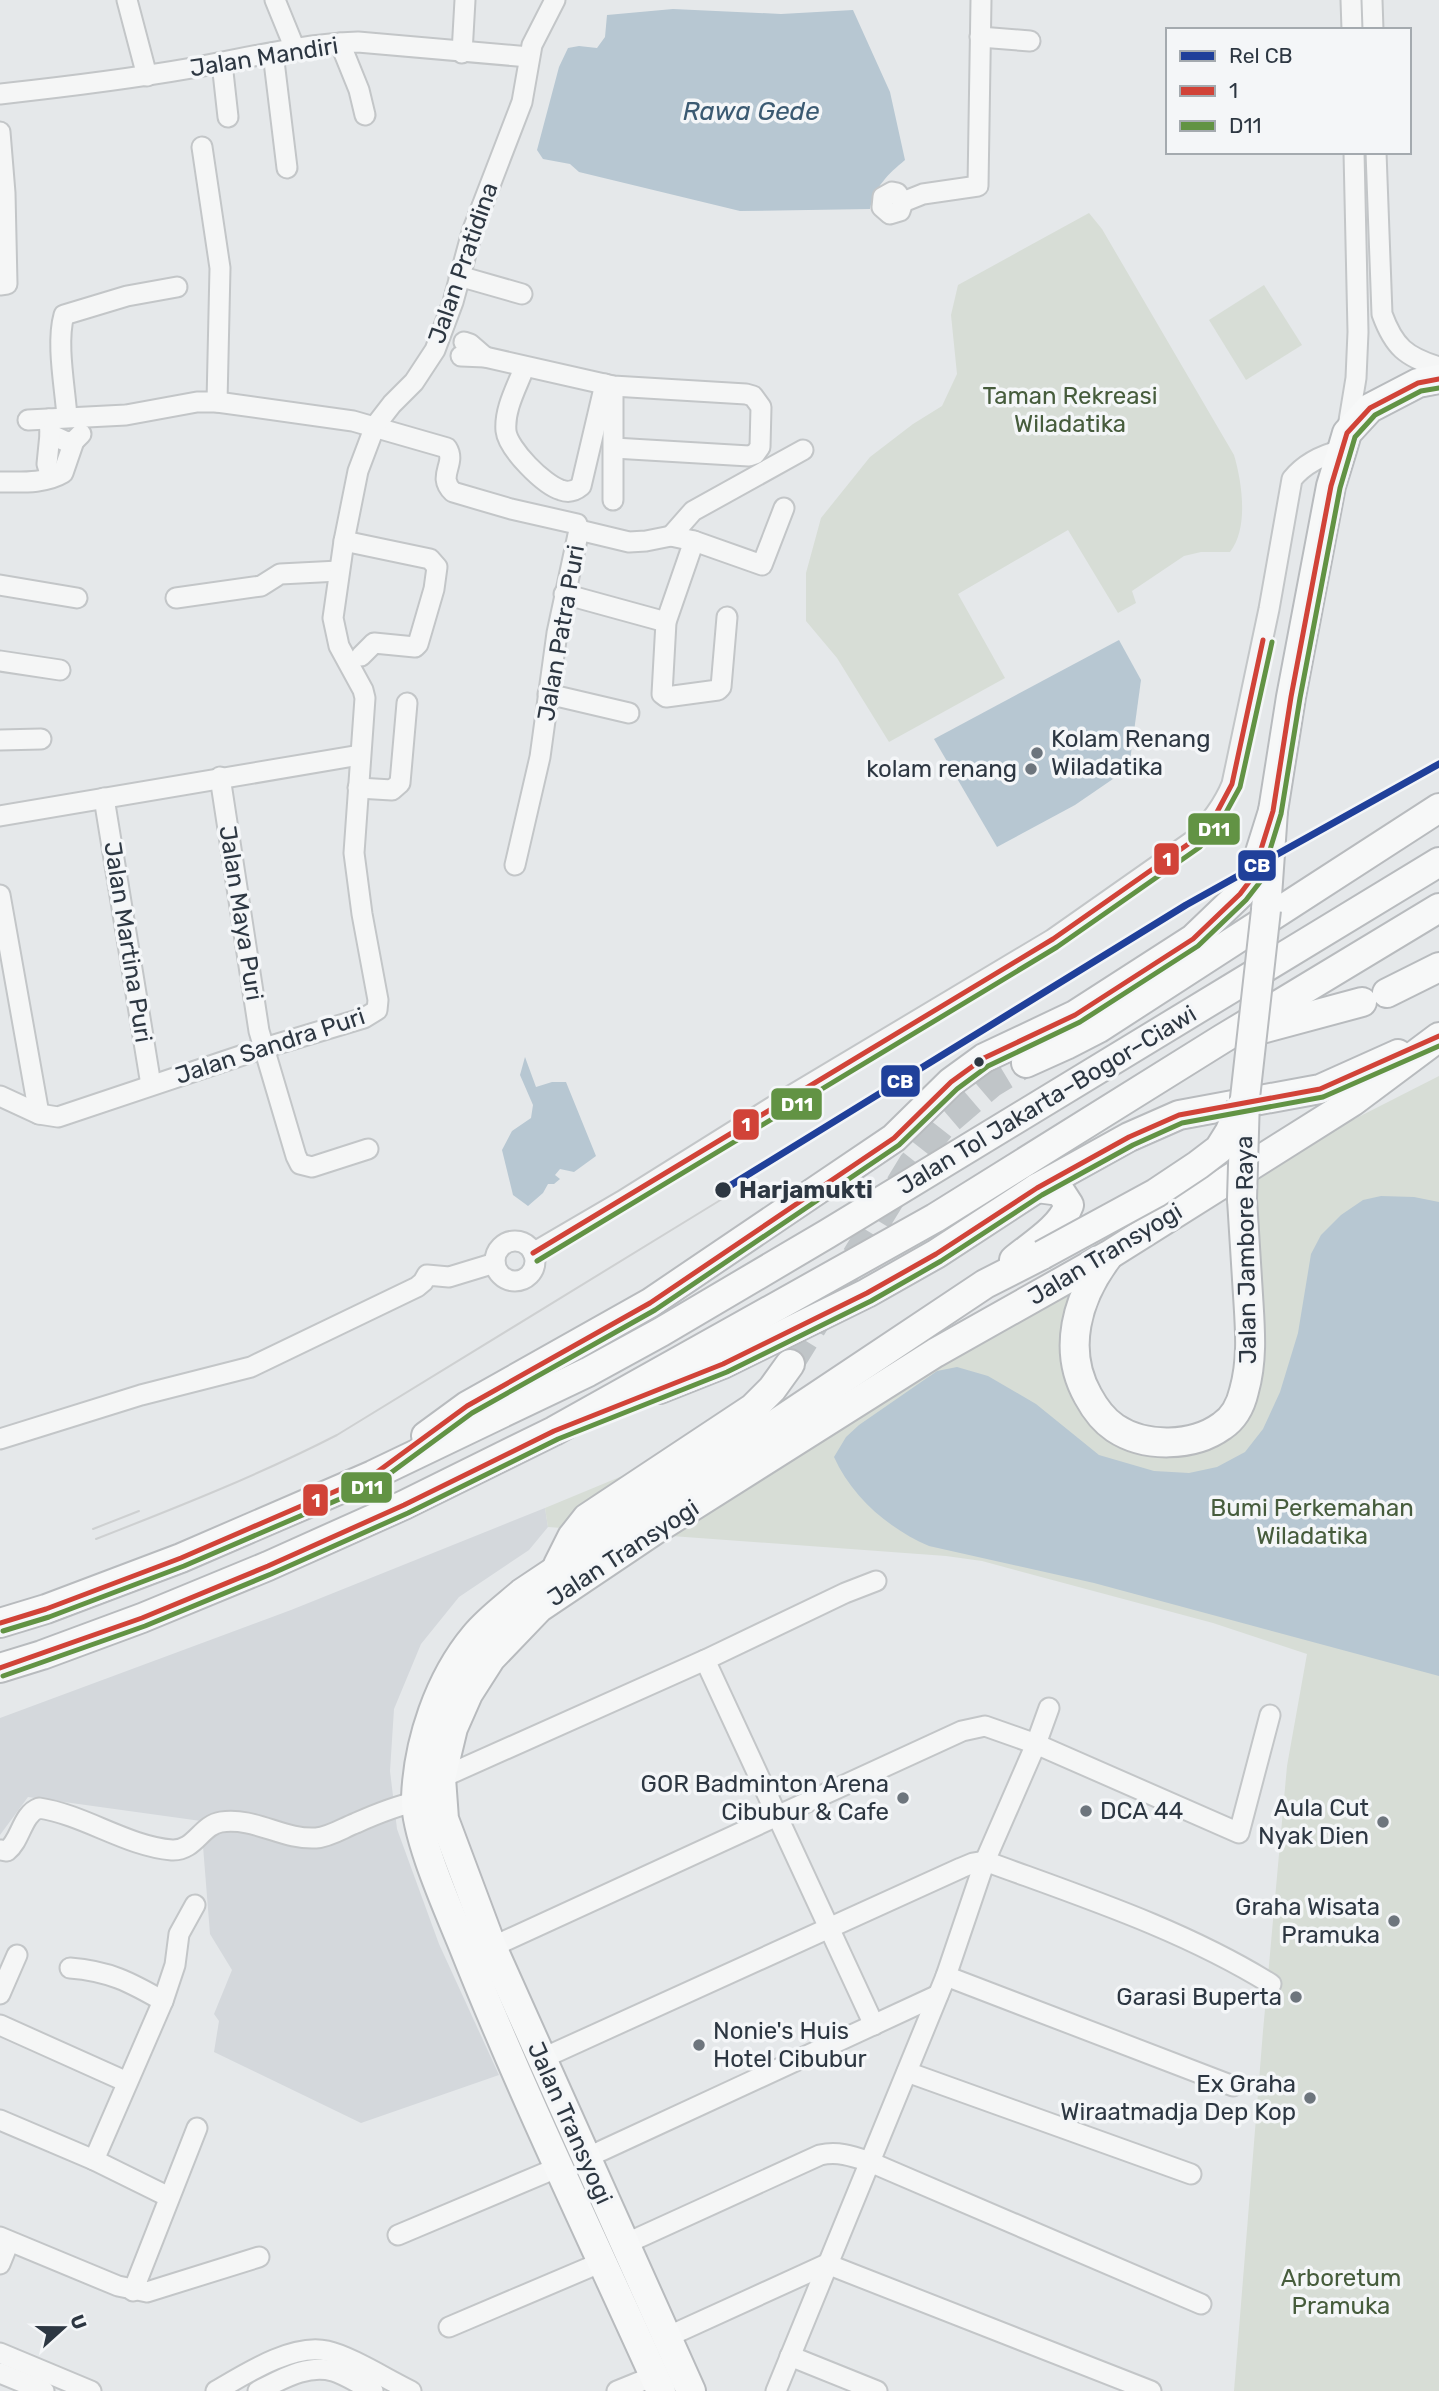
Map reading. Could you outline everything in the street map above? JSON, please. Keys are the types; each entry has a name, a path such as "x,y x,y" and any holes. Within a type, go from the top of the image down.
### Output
{"highway":[{"name":"Jalan Jambore Raya","path":"1109,1255 1095,1273 1085,1295 1074,1334 1073,1352 1084,1390 1102,1417 1116,1429 1133,1437 1172,1442 1188,1440 1223,1426 1233,1416 1244,1392 1251,1347 1242,1199 1245,1098 1266,910 1273,811 1291,697 1331,486 1344,441 1370,408 1418,383 1439,379"},
{"path":"1026,1063 1098,1028 1439,808"},
{"path":"373,1475 467,1406 650,1303 894,1138 951,1082 984,1058 1075,1015 1193,939 1240,894 1252,878 1273,811"},
{"name":"Jalan Tol Jakarta–Bogor–Ciawi","path":"0,1623 46,1609 181,1558 373,1475 553,1389 662,1332 1439,862"},
{"name":"Jalan Tol Jakarta–Bogor–Ciawi","path":"0,1668 42,1656 142,1618 268,1566 404,1505 554,1431 935,1217 1439,908"},
{"path":"1222,1039 1375,997 1439,967"},
{"path":"554,1431 723,1364 867,1293 936,1254 1037,1188 1129,1137 1179,1115 1320,1089 1439,1037"},
{"name":"Jalan Transyogi","path":"657,2384 544,2135 456,1929 430,1858 416,1802 418,1772 429,1724 459,1659 475,1636 493,1618 557,1568 1109,1255 1352,1102 1439,1037"},
{"name":"Jalan Transyogi","path":"691,2391 625,2244 599,2152 572,2125 541,2059 492,1947 444,1819 441,1778 453,1728 468,1694 491,1658 539,1608 985,1284 1156,1194 1198,1165 1219,1149 1245,1098"},
{"path":"985,1284 1059,1222 1066,1212 1069,1205 1060,1191 1037,1188"},
{"path":"557,1568 572,1537 587,1518 753,1408 772,1389 790,1364"},
{"path":"544,2135 572,2125"}],"street":[{"path":"127,0 148,76"},
{"path":"275,0 295,48"},
{"path":"462,53 465,0"},
{"name":"Jalan Pratidina","path":"360,755 365,698 339,646 333,611 358,471 375,426 391,404 451,346 453,302 459,276 488,188 522,102 532,45 555,0"},
{"path":"903,202 923,194 978,186 981,0"},
{"path":"1351,0 1352,28"},
{"path":"1372,0 1373,28"},
{"path":"980,37 1030,41"},
{"path":"340,43 359,90 365,115"},
{"name":"Jalan Mandiri","path":"0,94 148,76 295,48 340,43 529,57"},
{"path":"273,53 287,168"},
{"path":"222,63 229,117"},
{"path":"0,132 5,194 3,285"},
{"path":"202,147 220,268 217,402"},
{"name":"Jalan Jambore Raya","path":"1344,441 1356,378 1357,355 1354,154"},
{"path":"1376,154 1382,314 1390,336 1402,352 1439,368"},
{"path":"459,276 522,294"},
{"path":"51,477 47,464 55,423 64,315 127,296 177,287"},
{"path":"451,346 470,344 485,357 524,368 609,385 746,394 753,396 761,407 760,447 755,454 749,456 614,448"},
{"path":"524,368 508,409 506,432 515,452 552,486 563,491 574,491 581,486 609,385"},
{"path":"609,385 614,448 613,500"},
{"path":"28,420 55,423 88,417 141,414 197,402 217,402 274,412 338,418 375,426"},
{"path":"0,482 32,482 63,474 74,442 88,417"},
{"path":"55,423 67,442 74,442"},
{"name":"Jalan Patra Puri","path":"375,426 447,448 451,455 445,479 453,492 577,524 579,530 564,594 540,757 515,865"},
{"path":"533,1253 1053,939 1194,840 1213,819 1232,784 1269,609 1292,479 1299,470 1344,441"},
{"path":"671,536 693,511 803,450"},
{"path":"579,530 629,542 671,536 694,541 760,572 784,508"},
{"path":"344,541 430,559 437,567 418,644 374,643 361,656"},
{"path":"694,541 666,622 661,690 666,697 718,690 722,687 727,617"},
{"path":"176,598 261,586 280,574 339,571"},
{"path":"0,585 77,598"},
{"path":"564,594 666,622"},
{"path":"0,662 60,670"},
{"path":"548,694 629,713"},
{"path":"358,788 392,790 400,783 407,703"},
{"path":"0,740 41,739"},
{"path":"0,816 360,755"},
{"name":"Jalan Sandra Puri","path":"39,1114 58,1117 264,1048 364,1018 377,1010 378,1000 354,853 360,755"},
{"name":"Jalan Maya Puri","path":"220,777 259,1031 300,1164 312,1167 368,1149"},
{"name":"Jalan Martina Puri","path":"104,798 151,1086"},
{"path":"0,895 8,986 39,1114"},
{"path":"0,1096 39,1114"},
{"path":"519,1242 533,1253 532,1271 517,1281 505,1279 495,1263 498,1252 507,1243 519,1242"},
{"path":"0,1439 141,1395 251,1367 417,1287 427,1275 449,1277 495,1263"},
{"path":"441,1778 876,1581"},
{"path":"705,1660 874,2025"},
{"path":"776,2391 946,1976 985,1861 1037,1744 1049,1708"},
{"path":"492,1947 962,1731 985,1726 1037,1744 1239,1833 1270,1715"},
{"path":"0,1850 7,1851 13,1846 30,1812 39,1808 152,1846 175,1850 188,1846 211,1825 219,1822 245,1821 307,1838 317,1838 391,1808 416,1802"},
{"path":"541,2059 973,1863 985,1861 1161,1926 1198,1943 1271,1984"},
{"path":"94,2160 163,2001 175,1965 179,1934 195,1905"},
{"path":"0,1994 17,1955"},
{"path":"70,1968 94,1970 116,1976 163,2001"},
{"path":"946,1976 1233,2086"},
{"path":"599,2152 938,1995"},
{"path":"0,2025 127,2082"},
{"path":"907,2072 1191,2174"},
{"path":"0,2120 94,2160 169,2197"},
{"path":"133,2291 197,2128"},
{"path":"625,2244 820,2155 833,2152 849,2154 870,2162 1201,2304"},
{"path":"398,2235 559,2167"},
{"path":"0,2264 4,2239 133,2291 147,2292 157,2291 259,2256"},
{"path":"449,2327 602,2262"},
{"path":"667,2337 827,2264 1151,2391"},
{"path":"216,2391 246,2373 288,2354 318,2350 343,2356 411,2391"},
{"path":"0,2353 91,2391"},
{"path":"790,2356 877,2391"},
{"path":"258,2391 299,2372 320,2370 333,2371 373,2391"},
{"path":"0,2373 44,2391"},
{"path":"624,2389 657,2384"}],"shaded area":[{"path":"545,1508 548,1527 529,1550 459,1597 421,1644 394,1709 390,1771 397,1829 439,1944 499,2075 361,2123 214,2052 219,2021 214,2014 232,1970 210,1934 201,1821 28,1797 0,1835 0,1718 291,1610"}],"green space":[{"name":"Taman Rekreasi Wiladatika","path":"1089,213 1102,229 1234,455 1242,505 1240,531 1236,542 1230,552 1201,552 1184,556 1132,591 1136,603 1118,613 1068,530 958,594 1005,678 889,742 837,658 806,621 806,573 821,518 870,457 942,406 957,374 951,315 958,285"},
{"path":"1264,285 1302,345 1246,380 1209,320"},
{"name":"Bumi Perkemahan Wiladatika","path":"1439,1076 1439,2391 1234,2391 1287,1766 1307,1654 1213,1623 982,1561 946,1556 548,1527 545,1508 975,1330 1093,1264 1070,1346 1127,1438 1238,1417 1250,1212 1256,1169"}],"water":[{"name":"Rawa Gede","path":"673,9 781,14 853,10 890,92 905,160 883,182 870,209 740,211 579,172 570,164 543,159 537,150 559,67 568,48 597,48 605,37 607,15"},
{"name":"Kolam Renang Wiladatika","path":"1119,640 1141,680 1129,768 1075,805 997,847 934,739"},
{"path":"525,1057 536,1087 552,1082 566,1082 596,1156 574,1172 560,1169 555,1175 560,1179 554,1184 548,1184 543,1193 528,1206 513,1195 502,1150 512,1131 531,1118 533,1105 520,1075"},
{"path":"1381,1196 1414,1197 1439,1202 1439,1676 1094,1583 929,1546 900,1531 873,1510 851,1485 834,1457 846,1437 859,1425 937,1371 957,1367 988,1376 1036,1404 1099,1455 1154,1471 1189,1473 1217,1467 1245,1452 1263,1429 1280,1392 1298,1333 1311,1254 1321,1235 1341,1215 1363,1200"}],"tunnel":[{"path":"790,1364 912,1164 942,1126 991,1084 1026,1063"}],"tram line":[{"path":"96,1539 188,1503 337,1435 727,1196"},
{"path":"93,1529 139,1511"}],"rail line":[{"name":"CB","path":"723,1190 1186,905 1439,764"}],"transit line":[{"name":"1","path":"0,1623 46,1609 181,1558 373,1475 467,1406 650,1303 894,1138 951,1082 984,1058 1075,1015 1193,939 1240,894 1252,878 1273,811 1291,697 1331,486 1347,433 1370,408 1418,383 1439,379"},
{"name":"D11","path":"3,1631 49,1617 184,1566 377,1483 472,1413 655,1310 899,1145 957,1089 988,1066 1080,1022 1198,946 1246,900 1260,882 1281,814 1340,488 1355,437 1375,415 1421,391 1439,388"},
{"name":"1","path":"533,1253 1053,939 1194,840 1216,814 1232,784 1263,640"},
{"name":"D11","path":"537,1261 1057,947 1200,847 1223,818 1240,787 1272,642"},
{"name":"1","path":"0,1668 142,1618 268,1566 404,1505 554,1431 723,1364 867,1293 936,1254 1037,1188 1129,1137 1179,1115 1320,1089 1439,1036"},
{"name":"D11","path":"3,1676 145,1626 271,1574 408,1513 558,1439 727,1372 871,1301 941,1261 1042,1195 1133,1145 1182,1123 1323,1097 1439,1046"}],"place":[{"name":"Kolam Renang Wiladatika","path":"1037,753"},
{"name":"kolam renang","path":"1031,769"},
{"name":"Harjamukti","path":"723,1190"},
{"name":"GOR Badminton Arena Cibubur & Cafe","path":"903,1798"},
{"name":"DCA 44","path":"1086,1811"},
{"name":"Aula Cut Nyak Dien","path":"1383,1822"},
{"name":"Graha Wisata Pramuka","path":"1394,1921"},
{"name":"Garasi Buperta","path":"1296,1997"},
{"name":"Nonie's Huis Hotel Cibubur","path":"699,2045"},
{"name":"Ex Graha Wiraatmadja Dep Kop","path":"1310,2098"}],"park label":[{"name":"Arboretum Pramuka","path":"1341,2292"}]}
